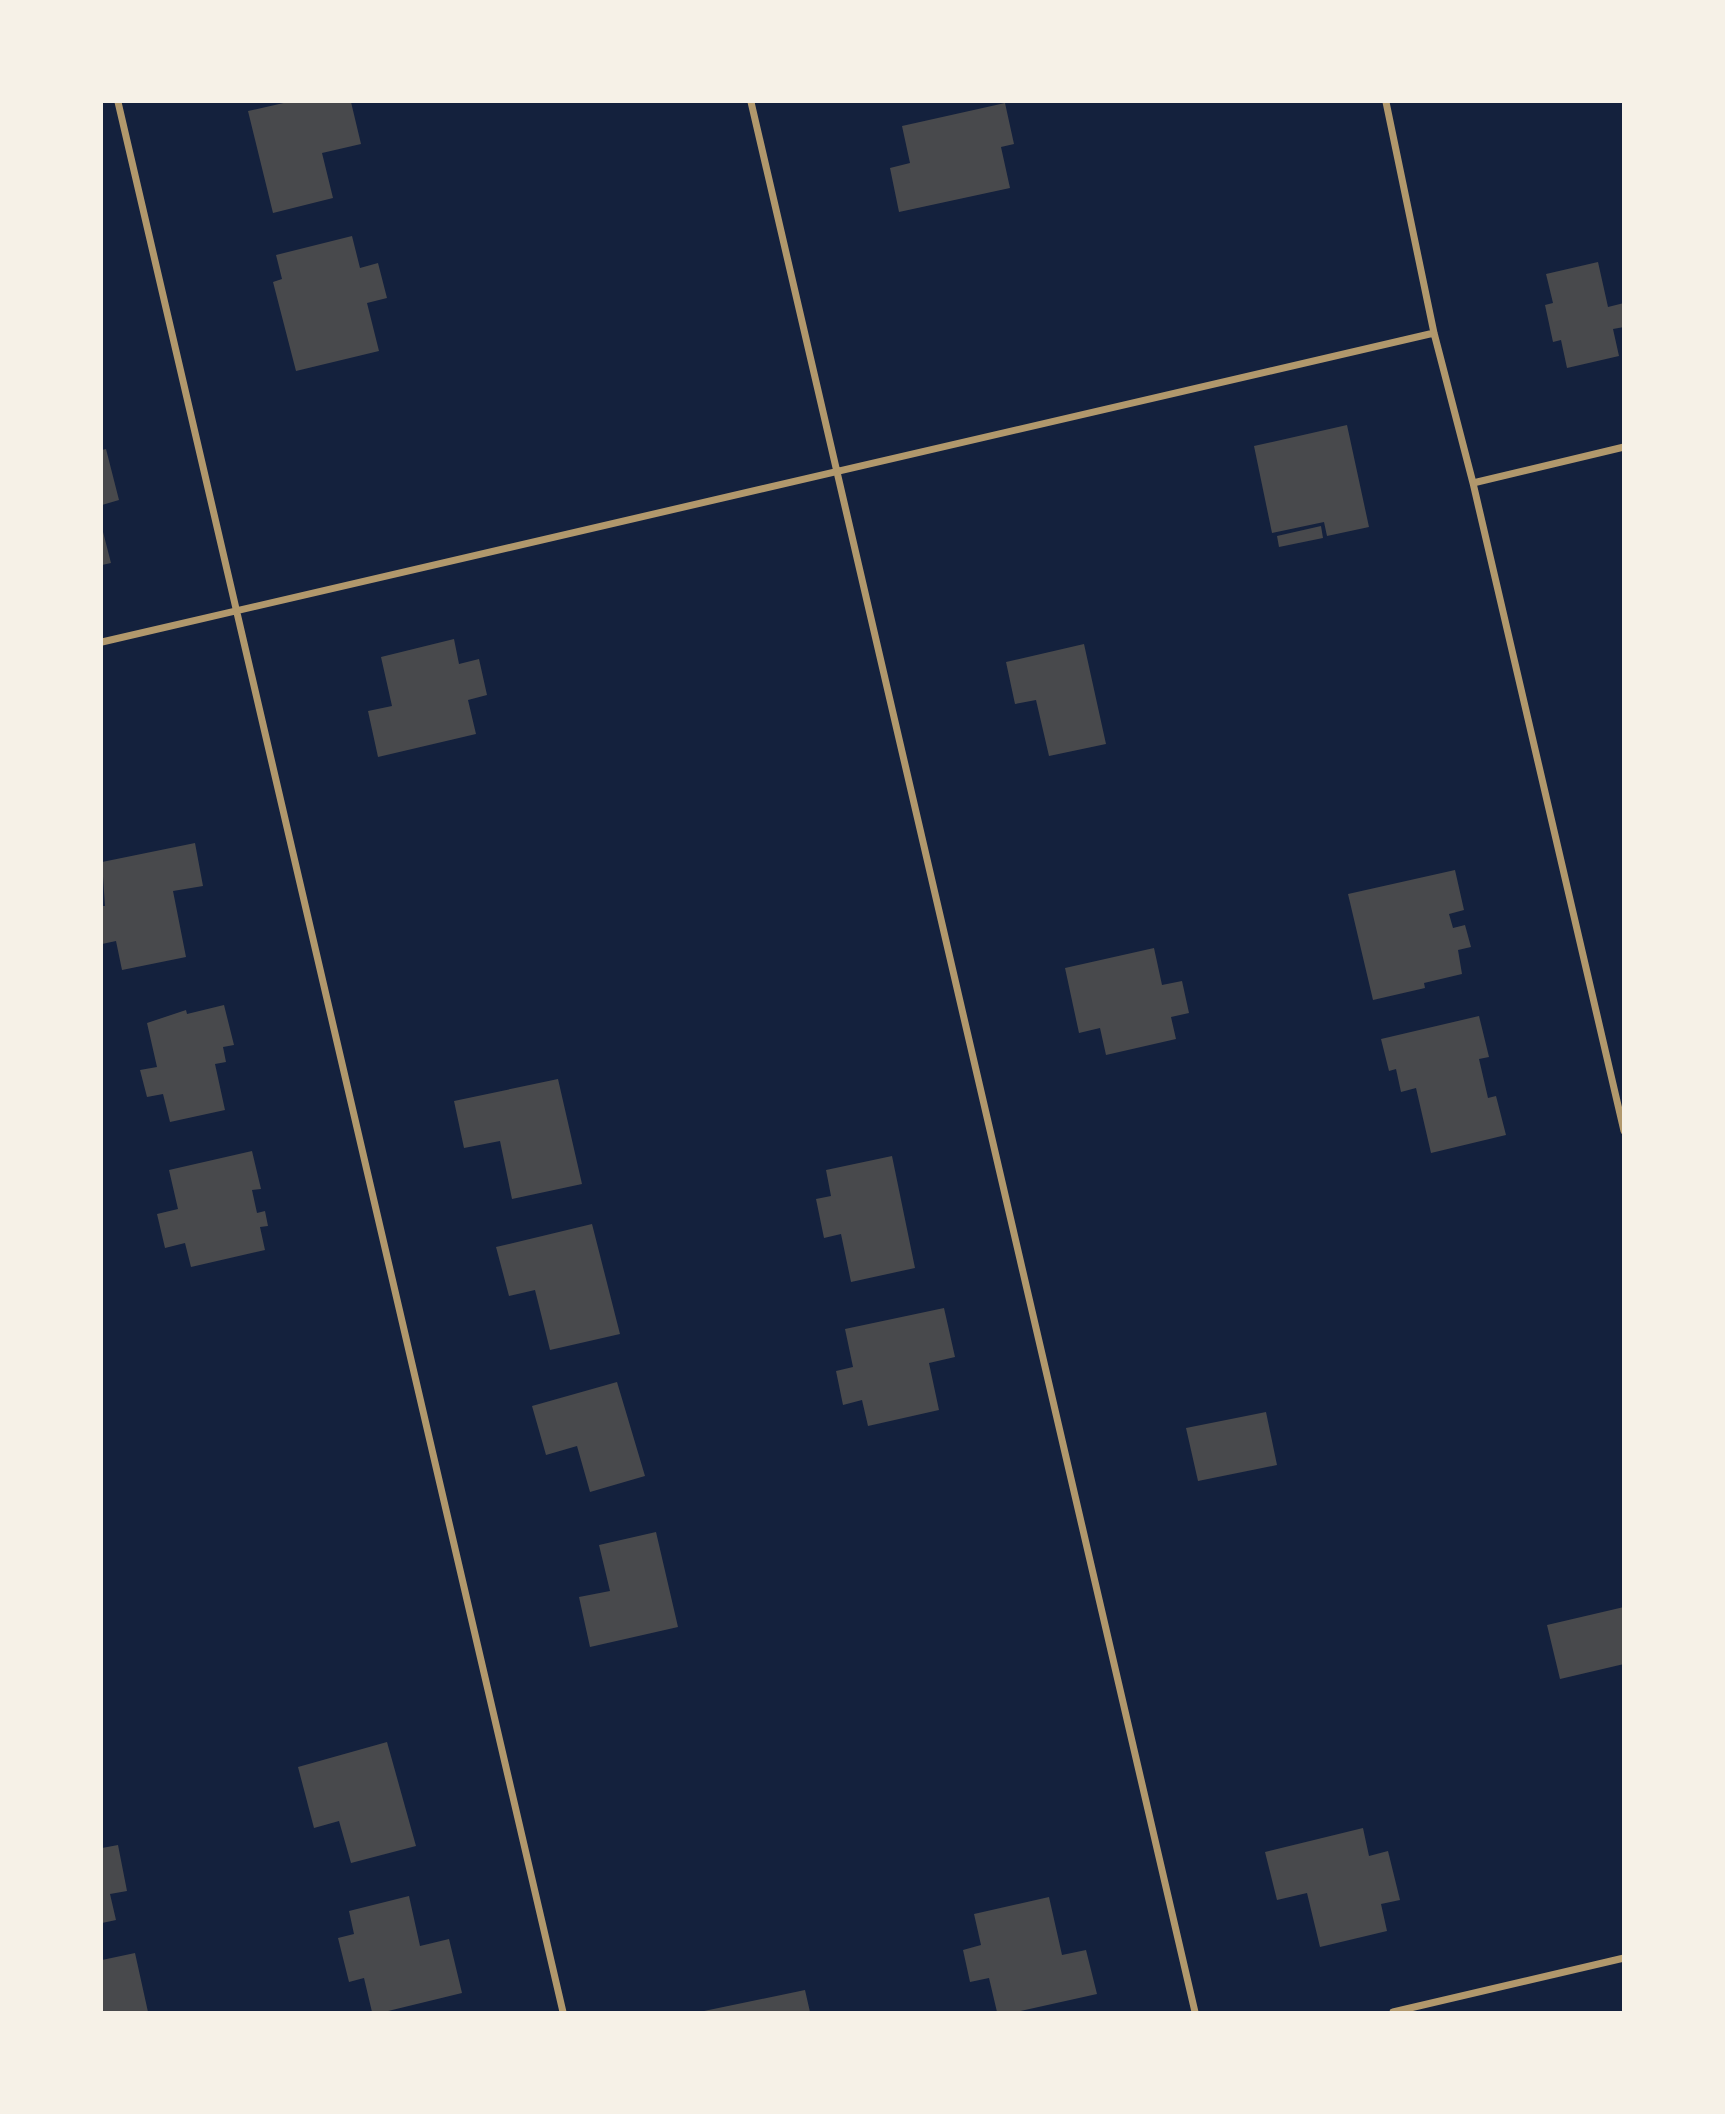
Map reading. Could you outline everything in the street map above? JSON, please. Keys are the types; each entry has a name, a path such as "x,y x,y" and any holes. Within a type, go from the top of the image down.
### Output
{"street":[{"path":"118,102 563,2012"},
{"path":"751,102 1195,2012"},
{"path":"1386,102 1434,333 1473,483 1623,1131"},
{"path":"102,642 1434,333"},
{"path":"1473,483 1623,447"},
{"path":"1393,2012 1623,1958"}],"building":[{"path":"288,102 351,102 361,144 322,153 333,198 273,213 248,111"},
{"path":"1005,103 1014,144 1001,147 1010,188 899,212 890,168 910,163 902,126"},
{"path":"352,236 360,268 378,263 387,298 367,303 379,351 296,371 273,282 282,279 276,255"},
{"path":"1598,262 1608,307 1624,303 1624,327 1613,329 1619,356 1567,368 1561,340 1553,342 1545,305 1553,303 1546,274"},
{"path":"1347,425 1369,527 1327,536 1324,522 1272,533 1254,446"},
{"path":"106,449 119,500 102,505 102,450"},
{"path":"1321,526 1323,538 1279,547 1277,536"},
{"path":"102,528 111,563 102,565"},
{"path":"454,639 459,664 479,659 487,695 468,700 476,734 378,757 368,711 392,706 381,657"},
{"path":"1084,644 1106,744 1049,756 1036,700 1015,704 1006,662"},
{"path":"195,843 203,886 173,891 186,957 122,970 116,941 102,944 102,906 105,906 102,862"},
{"path":"1455,870 1464,910 1449,914 1453,928 1465,925 1471,947 1458,950 1462,974 1424,983 1425,988 1373,1000 1348,894"},
{"path":"1154,948 1162,985 1182,981 1189,1013 1171,1017 1176,1039 1106,1055 1100,1028 1079,1033 1065,968"},
{"path":"224,1005 234,1045 223,1047 226,1062 215,1064 225,1110 170,1122 163,1094 147,1097 140,1070 157,1067 147,1023 186,1010 187,1014"},
{"path":"1479,1016 1489,1057 1479,1059 1488,1098 1496,1096 1506,1135 1431,1153 1416,1088 1401,1092 1396,1069 1389,1071 1381,1039"},
{"path":"558,1079 582,1184 512,1199 500,1141 464,1148 454,1101"},
{"path":"252,1151 261,1189 252,1190 257,1213 265,1211 268,1226 260,1227 265,1250 191,1267 185,1243 165,1248 157,1214 178,1209 169,1170"},
{"path":"892,1156 915,1268 851,1282 841,1234 824,1238 816,1199 831,1196 826,1170"},
{"path":"592,1224 620,1334 550,1350 535,1290 509,1296 496,1247"},
{"path":"944,1308 955,1357 929,1363 939,1410 868,1426 862,1400 843,1405 836,1371 853,1367 845,1329"},
{"path":"617,1382 645,1476 590,1492 577,1446 546,1455 532,1406"},
{"path":"1266,1412 1277,1465 1198,1481 1186,1428"},
{"path":"656,1532 678,1627 590,1647 579,1597 610,1591 599,1545"},
{"path":"1624,1607 1624,1664 1560,1679 1547,1625"},
{"path":"387,1742 416,1846 351,1863 339,1821 314,1828 298,1767"},
{"path":"1363,1828 1369,1856 1388,1851 1400,1900 1381,1904 1387,1931 1320,1947 1307,1893 1277,1900 1265,1852"},
{"path":"118,1845 127,1891 110,1894 116,1920 102,1923 102,1848"},
{"path":"409,1896 420,1946 449,1939 462,1993 384,2012 372,2012 364,1978 349,1982 338,1938 354,1934 349,1911"},
{"path":"1049,1897 1062,1955 1086,1950 1097,1994 1016,2012 997,2012 989,1978 970,1982 963,1950 981,1945 974,1914"},
{"path":"135,1953 148,2012 102,2012 102,1960"},
{"path":"805,1990 810,2012 704,2012 704,2011"}]}
